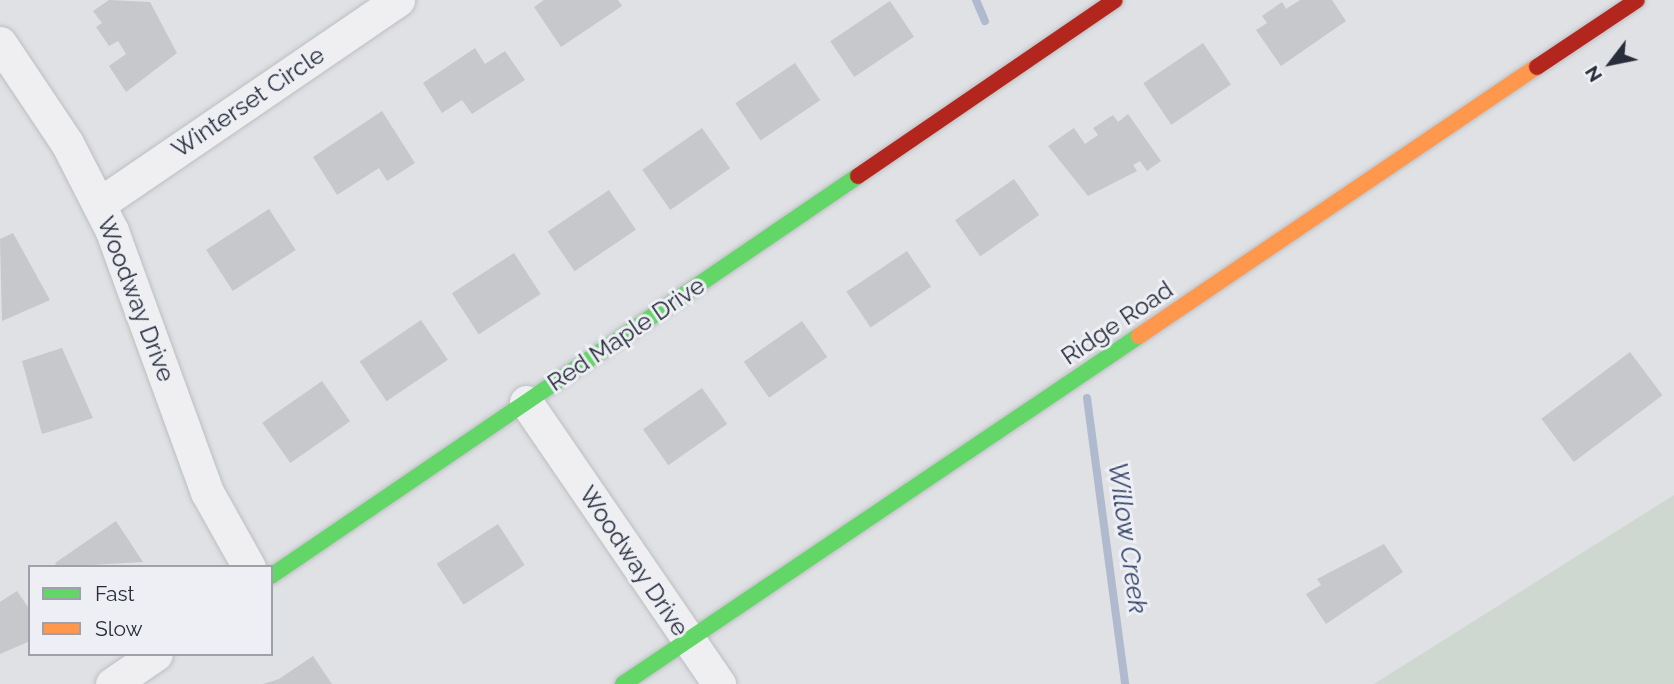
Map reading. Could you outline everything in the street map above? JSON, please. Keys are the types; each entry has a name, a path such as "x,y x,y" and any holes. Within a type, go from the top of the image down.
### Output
{"street":[{"name":"Winterset Circle","path":"99,204 398,0"},
{"name":"Red Maple Drive","path":"273,575 1115,0"},
{"name":"Ridge Road","path":"622,684 1637,0"},
{"name":"Woodway Drive","path":"0,43 99,204 206,492 248,565"},
{"name":"Woodway Drive","path":"526,402 686,640 719,684"},
{"path":"112,684 153,656"}],"shaded area":[{"path":"1674,495 1674,684 1374,684"}],"building":[{"path":"109,0 150,2 177,53 126,92 109,66 126,54 118,41 109,46 96,27 102,23 93,11"},
{"path":"544,0 618,0 622,6 561,47 534,7"},
{"path":"1300,0 1332,0 1346,21 1281,66 1256,30 1267,23 1262,16 1282,2 1286,9"},
{"path":"890,1 914,37 854,77 830,41"},
{"path":"1203,43 1231,84 1171,125 1143,83"},
{"path":"475,48 485,64 505,51 525,80 472,114 462,100 442,113 423,83"},
{"path":"795,63 820,100 760,141 735,103"},
{"path":"382,111 415,163 387,181 379,168 337,195 313,157"},
{"path":"1128,114 1161,161 1147,171 1140,161 1133,165 1137,171 1088,196 1048,146 1074,128 1085,144 1098,135 1093,128 1113,115 1118,122"},
{"path":"702,128 730,168 670,210 642,170"},
{"path":"1014,179 1039,215 980,256 955,220"},
{"path":"609,190 636,230 574,271 548,231"},
{"path":"269,209 296,250 233,291 206,250"},
{"path":"13,233 50,300 2,321 0,239"},
{"path":"907,251 931,287 871,327 846,292"},
{"path":"514,253 541,294 479,334 452,293"},
{"path":"421,320 448,360 386,401 360,361"},
{"path":"802,321 827,357 769,398 744,362"},
{"path":"62,348 93,418 42,434 22,361"},
{"path":"1630,352 1662,395 1574,462 1541,419"},
{"path":"322,381 350,421 290,463 262,423"},
{"path":"702,388 727,424 668,465 643,429"},
{"path":"116,521 143,562 91,565 55,563"},
{"path":"498,524 525,565 463,605 437,564"},
{"path":"1384,544 1403,572 1326,624 1306,594 1321,585 1317,579"},
{"path":"17,591 28,607 28,642 0,654 0,602"},
{"path":"313,656 332,684 263,684 279,679"}],"waterway":[{"name":"Willow Creek","path":"976,0 985,21"},
{"name":"Willow Creek","path":"1087,398 1125,684"}],"traffic: fast":[{"path":"273,575 858,176"},
{"path":"623,684 1139,336"}],"traffic: slow":[{"path":"1139,336 1537,67"}],"traffic: jam":[{"path":"858,176 1115,0"},
{"path":"1537,67 1637,0"}]}
